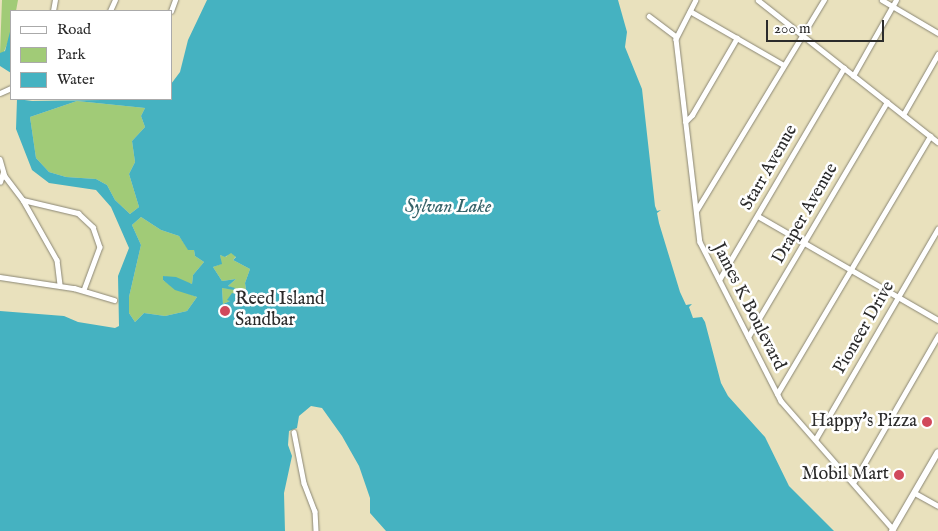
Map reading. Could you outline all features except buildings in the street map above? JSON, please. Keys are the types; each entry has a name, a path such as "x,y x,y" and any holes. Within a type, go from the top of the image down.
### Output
{"highway":[{"path":"893,530 938,452"}],"street":[{"path":"649,16 676,36 696,0"},
{"path":"758,0 938,142"},
{"path":"696,211 824,0"},
{"path":"882,0 938,33"},
{"path":"853,76 896,0"},
{"path":"690,11 784,65"},
{"name":"James K Boulevard","path":"676,36 700,242 777,394 893,530"},
{"path":"685,122 692,115 737,38"},
{"path":"903,115 938,54"},
{"name":"Starr Avenue","path":"719,280 844,68"},
{"name":"Draper Avenue","path":"748,337 887,102"},
{"path":"777,394 930,136"},
{"path":"0,159 3,172 23,200 57,260 60,285"},
{"path":"0,182 3,172"},
{"path":"23,200 78,214 93,227 98,236 99,252 84,290"},
{"path":"758,216 938,320"},
{"name":"Pioneer Drive","path":"815,440 938,229"},
{"path":"0,277 60,285 84,290 114,300"},
{"path":"853,483 938,336"},
{"path":"294,432 304,484 315,511 316,531"},
{"path":"915,493 938,506"}],"green space":[{"path":"2,0 18,0 16,10 10,10 10,37 3,54 0,53"},
{"path":"77,101 145,108 141,116 145,127 132,141 135,162 129,174 139,207 130,214 115,200 107,185 96,179 66,177 49,172 36,158 30,117"},
{"path":"141,217 161,230 179,236 188,249 194,250 195,256 204,262 193,275 192,284 163,276 163,280 174,288 197,297 187,311 165,316 144,313 135,322 129,313 129,297 141,245 132,225"},
{"path":"230,252 236,256 233,260 250,269 245,283 247,297 235,300 237,294 234,292 228,299 230,301 223,304 222,288 235,289 228,286 236,279 222,281 213,267 221,264 220,255 226,257"}],"water":[{"name":"Sylvan Lake","path":"207,0 618,0 627,32 625,47 642,89 655,206 657,211 661,210 657,213 659,223 680,292 686,305 692,304 689,307 693,318 702,317 705,322 721,383 728,396 765,437 789,486 834,531 386,531 370,513 370,498 359,466 342,436 322,408 311,406 299,416 297,428 289,431 288,445 292,456 284,493 285,531 0,531 0,311 64,316 78,322 115,328 119,326 118,276 129,248 111,207 96,190 49,183 32,170 16,129 17,100 172,100 172,83 180,72 188,40","holes":["77,101 145,108 141,116 145,127 132,141 135,162 129,174 139,207 130,214 115,200 107,185 96,179 66,177 49,172 36,158 30,117","141,217 161,230 179,236 188,250 194,250 195,256 204,262 193,275 192,284 176,277 163,276 163,280 175,290 197,297 187,311 165,316 144,313 135,322 129,313 129,297 141,245 132,225","231,253 236,257 233,260 250,269 245,283 247,297 236,300 238,294 232,293 227,300 230,301 223,304 222,288 234,290 235,288 228,286 236,279 222,281 213,267 222,264 220,255 225,257"]},
{"path":"10,32 10,72 0,66 0,53 5,51"}],"place":[{"name":"Reed Island Sandbar","path":"225,311"},
{"name":"Happy's Pizza","path":"927,422"},
{"name":"Mobil Mart","path":"899,475"}]}
